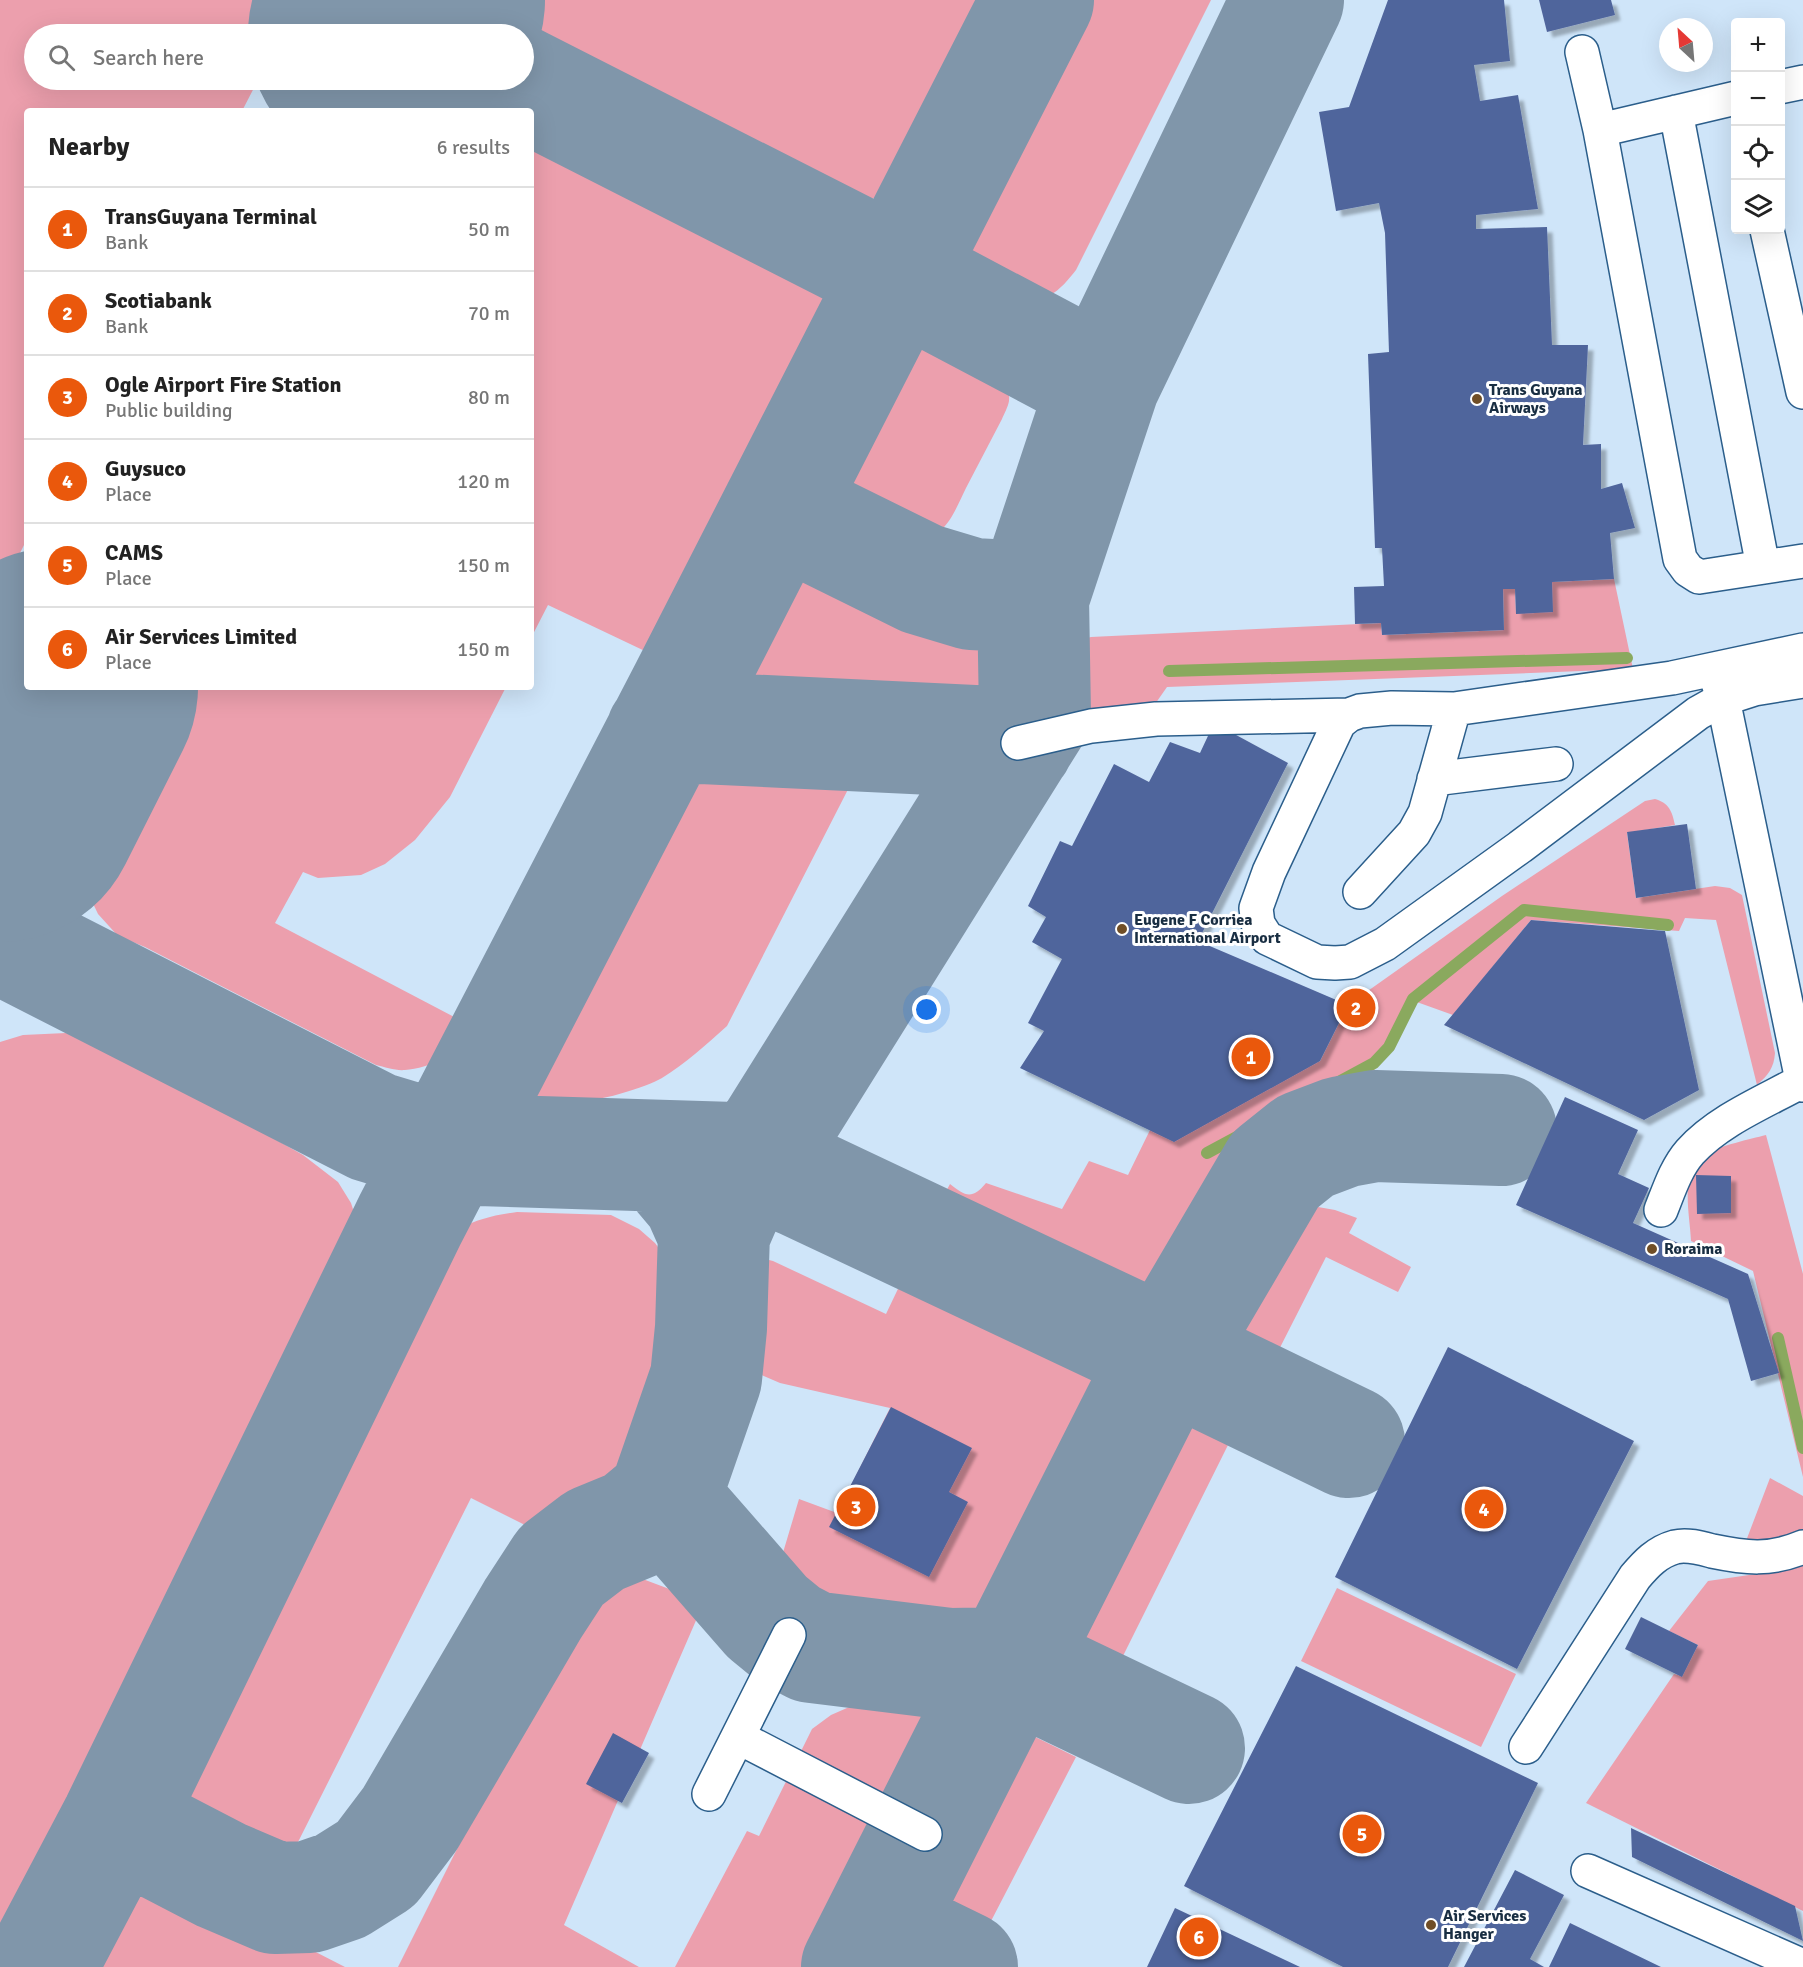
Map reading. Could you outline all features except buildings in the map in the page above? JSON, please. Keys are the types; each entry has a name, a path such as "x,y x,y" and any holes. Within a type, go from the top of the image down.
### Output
{"street":[{"path":"1582,52 1600,130 1680,559 1688,570 1699,577 1803,561"},
{"path":"1785,86 1803,82"},
{"path":"1600,130 1731,99"},
{"path":"1676,112 1763,567"},
{"path":"1768,234 1803,392"},
{"path":"1712,694 1672,678 1454,709 1392,708 1360,711 1349,715 1339,723 1269,872 1256,908 1258,924 1267,938 1317,962 1350,962 1385,944 1520,847 1712,694 1803,650"},
{"path":"1750,675 1803,681"},
{"path":"1661,1210 1676,1173 1689,1153 1716,1129 1803,1083 1712,694"},
{"path":"1360,892 1414,833 1425,813 1454,709"},
{"path":"1018,743 1091,726 1156,719 1349,715"},
{"path":"1434,779 1556,764"},
{"path":"1526,1747 1635,1577 1650,1560 1677,1546 1694,1547 1742,1557 1767,1558 1799,1548"},
{"path":"709,1794 789,1635"},
{"path":"738,1737 925,1834"},
{"path":"1588,1871 1803,1966"}],"shaded area":[{"path":"0,0 298,0 285,24 24,24 24,90 253,90 244,108 24,108 24,545 0,593"},
{"path":"529,0 1006,0 936,131 914,164 887,190 872,199 847,204 804,196 549,52 537,34"},
{"path":"1074,0 1211,0 1076,270 1061,287 1049,296 1035,301 1006,300 980,287 963,264 960,249 962,230 967,212"},
{"path":"534,119 805,258 821,273 831,289 834,298 836,329 668,662 548,605 534,632"},
{"path":"935,334 967,338 992,355 1007,381 1009,401 1002,419 948,522 933,536 913,542 892,536 864,520 852,510 842,498 839,490 836,467 841,448 856,417 893,357 909,343"},
{"path":"820,571 856,579 908,617 934,631 990,646 999,652 1010,669 1012,682 1005,701 989,713 976,718 798,725 773,722 756,713 739,692 729,666 762,600 786,582"},
{"path":"1614,579 1633,669 1167,687 1153,707 1100,713 1083,711 1074,707 1066,701 1058,683 1057,673 1063,654 1069,646 1091,637 1381,623 1382,635 1504,630 1503,589 1515,589 1516,613 1552,582"},
{"path":"164,690 504,690 450,797 415,840 385,864 361,875 318,878 303,872 275,923 479,1030 466,1045 456,1052 425,1066 398,1070 376,1065 145,947 118,936 98,914 89,895 86,860 92,832"},
{"path":"861,764 727,1026 696,1054 650,1084 589,1101 568,1103 549,1101 534,1096 524,1082 525,1063 660,794 677,778 695,769 711,765"},
{"path":"1655,799 1669,808 1675,825 1627,833 1636,898 1715,886 1730,888 1742,895 1775,1053 1770,1071 1757,1085 1716,920 1685,918 1679,931 1531,920 1453,1015 1414,1001 1391,1047 1372,1073 1398,1090 1388,1106 1358,1108 1330,1116 1269,1144 1246,1158 1226,1177 1153,1300 1139,1316 1117,1317 929,1223 950,1184 964,1193 972,1194 986,1183 1062,1209 1089,1161 1128,1175 1150,1130 1320,1061 1348,1005 1502,896 1645,801"},
{"path":"66,1033 108,1045 303,1155 338,1182 351,1203 360,1231 362,1255 355,1293 7,1967 0,1967 0,1042 23,1035"},
{"path":"1766,1135 1803,1274 1803,1477 1753,1271 1691,1241 1688,1205 1689,1180 1698,1160 1719,1148"},
{"path":"1318,1207 1357,1218 1349,1233 1411,1267 1398,1292 1326,1257 1262,1383 1189,1351 1240,1252 1256,1233 1273,1219 1293,1211"},
{"path":"517,1212 611,1215 639,1229 655,1243 675,1270 689,1298 685,1388 632,1482 618,1500 595,1516 571,1528 545,1535 471,1498 294,1850 269,1859 244,1856 175,1815 165,1803 161,1791 160,1774 164,1754 421,1263 432,1251 463,1227 487,1218"},
{"path":"753,1258 773,1261 886,1314 907,1270 1094,1359 1104,1372 1110,1389 1108,1411 995,1625 985,1638 969,1645 951,1646 890,1622 821,1616 800,1604 785,1588 779,1566 799,1499 837,1513 890,1408 780,1383 757,1373 738,1359 729,1337 734,1273 740,1265"},
{"path":"1165,1406 1229,1443 1121,1660 1110,1672 1097,1675 1059,1657 1050,1649 1046,1630"},
{"path":"1770,1478 1803,1496 1803,1535 1772,1544 1746,1541"},
{"path":"1803,1557 1803,1911 1586,1803 1674,1674 1682,1676 1698,1645 1669,1631 1708,1581 1756,1574"},
{"path":"600,1563 704,1602 564,1925 639,1967 398,1967"},
{"path":"1337,1588 1516,1674 1481,1747 1301,1661"},
{"path":"913,1684 930,1685 940,1689 948,1697 954,1712 827,1967 675,1967 747,1831 759,1836 812,1729 831,1715 872,1697"},
{"path":"1005,1722 1076,1757 986,1929 973,1938 956,1940 947,1938 931,1929 921,1914 919,1896 921,1886"},
{"path":"149,1869 172,1871 199,1885 257,1922 345,1967 56,1967 78,1925 99,1895 116,1882"}],"waterway":[{"path":"1169,671 1627,658"},
{"path":"1207,1153 1374,1063 1389,1047 1413,999 1524,910 1668,925"},
{"path":"1778,1338 1803,1448"}],"taxiway":[{"path":"432,0 444,24"},
{"path":"40,1967 117,1821 410,1220 686,688 1038,0"},
{"path":"716,1228 729,1198 755,1163 1035,715 1033,597 1104,383 1288,0"},
{"path":"534,89 898,274 1104,383"},
{"path":"778,508 922,579 972,594 1033,597"},
{"path":"662,733 702,728 1018,743"},
{"path":"0,929 8,941 373,1127 446,1149 733,1158 755,1163 802,1182 1349,1442"},
{"path":"857,1967 1167,1354 1275,1170 1305,1146 1342,1132 1375,1126 1501,1130"},
{"path":"117,1821 221,1875 275,1898 309,1897 341,1886 376,1864 410,1819 533,1609 561,1566 595,1540 634,1524 664,1499 706,1378 711,1328 714,1233 698,1197 671,1165"},
{"path":"664,1499 767,1617 789,1635 812,1647 950,1664 1011,1663 1189,1748"},
{"path":"878,1926 962,1967"}],"runway":[{"path":"393,24 405,0"},
{"path":"0,802 56,690"}],"place":[{"name":"Trans Guyana Airways","path":"1477,399"},
{"name":"Eugene F Corriea International Airport","path":"1122,929"},
{"name":"Scotiabank","path":"1356,1008"},
{"name":"TransGuyana Terminal","path":"1251,1057"},
{"name":"Roraima","path":"1652,1249"},
{"name":"Ogle Airport Fire Station","path":"856,1507"},
{"name":"Guysuco","path":"1484,1509"},
{"name":"CAMS","path":"1362,1834"},
{"name":"Air Services Hanger","path":"1431,1925"},
{"name":"Air Services Limited","path":"1199,1937"}]}
